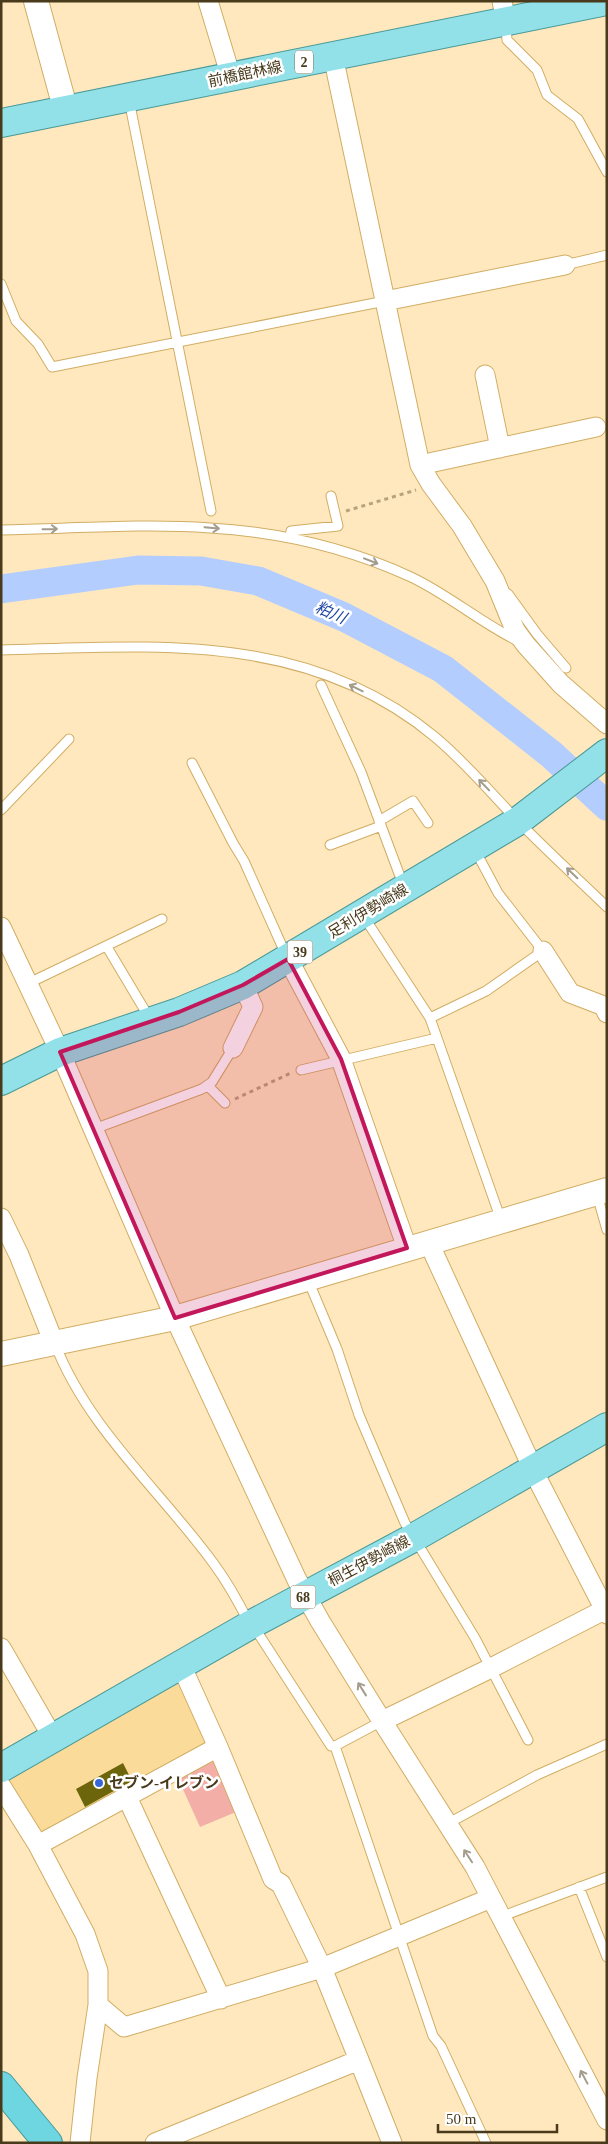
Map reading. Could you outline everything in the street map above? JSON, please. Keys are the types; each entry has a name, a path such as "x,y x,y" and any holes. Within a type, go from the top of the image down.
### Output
{"highway":[{"path":"1,2086 48,2143"}],"main road":[{"name":"前橋館林線","path":"1,124 333,56 504,12 607,1"},
{"name":"足利伊勢崎線","path":"1,1082 60,1052 199,1005 243,985 520,819 607,753"},
{"name":"桐生伊勢崎線","path":"1,1768 181,1664 412,1538 607,1427"}],"street":[{"path":"36,1 66,111"},
{"path":"208,1 231,77"},
{"path":"333,56 420,465 431,484 462,526 495,581 515,630 561,684 607,724"},
{"path":"385,301 565,265"},
{"path":"485,375 500,448"},
{"path":"420,465 601,426"},
{"path":"1,927 60,1052 176,1318 306,1595 382,1721 475,1866 607,2120"},
{"path":"543,951 570,993 604,1006 607,1013"},
{"path":"288,959 341,1059 407,1248"},
{"path":"233,1048 253,1008 243,985"},
{"path":"1,1354 176,1318 601,1191"},
{"path":"1,1218 19,1255 54,1342"},
{"path":"382,1721 606,1612 533,1469 434,1254 430,1241"},
{"path":"1,1648 53,1738"},
{"path":"181,1664 218,1747 273,1880 281,1884 322,1968 392,2143"},
{"path":"38,1845 218,1747"},
{"path":"1,1786 38,1845 93,1952 98,1971 98,2005 80,2143"},
{"path":"127,1797 221,1999"},
{"path":"98,2005 124,2027 322,1968 400,1934 491,1898"},
{"path":"155,2143 359,2060"}],"lane":[{"path":"504,12 507,40 537,70 547,94 578,118 607,172"},
{"path":"129,98 179,342 211,511"},
{"path":"565,265 607,255"},
{"path":"2,289 16,321 38,344 52,367 385,301"},
{"path":"290,538 291,530 338,526 331,496"},
{"path":"1,530 151,527 210,528 290,538 340,550 412,578 450,598 490,626 526,645"},
{"path":"495,581 503,587 537,634 566,668"},
{"path":"1,650 126,647 197,649 257,656 292,663 325,673 398,710 434,737 520,819 607,907"},
{"path":"321,685 361,772 406,889"},
{"path":"1,810 69,739"},
{"path":"192,763 233,844 244,861 288,959"},
{"path":"330,845 380,823 413,800 428,822"},
{"path":"430,1018 486,991 543,951 498,893 474,848"},
{"path":"362,915 430,1018 501,1220"},
{"path":"29,983 162,919"},
{"path":"107,946 151,1022"},
{"path":"301,1070 341,1059 437,1038"},
{"path":"94,1129 208,1086 233,1048"},
{"path":"208,1086 225,1103"},
{"path":"601,1191 607,1230"},
{"path":"307,1279 337,1349 360,1415 412,1538 475,1638 528,1740"},
{"path":"54,1342 65,1370 88,1407 113,1441 216,1566 251,1625 331,1746 336,1746 382,1721"},
{"path":"447,1824 537,1774 607,1744"},
{"path":"336,1746 433,2036 442,2046 486,2143"},
{"path":"500,1917 607,1877"},
{"path":"579,1887 607,1957"}],"path":[{"path":"336,514 431,484"},
{"path":"225,1103 290,1073 301,1070"}],"highlighted area":[{"path":"288,959 297,973 341,1059 407,1248 175,1318 60,1052 179,1012 243,985"}],"shaded area":[{"path":"181,1679 210,1741 39,1835 5,1780"},
{"path":"209,1759 217,1764 236,1812 200,1827 177,1776"}],"building":[{"path":"123,1763 132,1781 85,1807 76,1789"}],"waterway":[{"name":"粕川","path":"1,589 138,570 201,571 258,581 344,617 443,669 552,755 607,806"}],"place":[{"name":"セブン-イレブン","path":"99,1783"}]}
